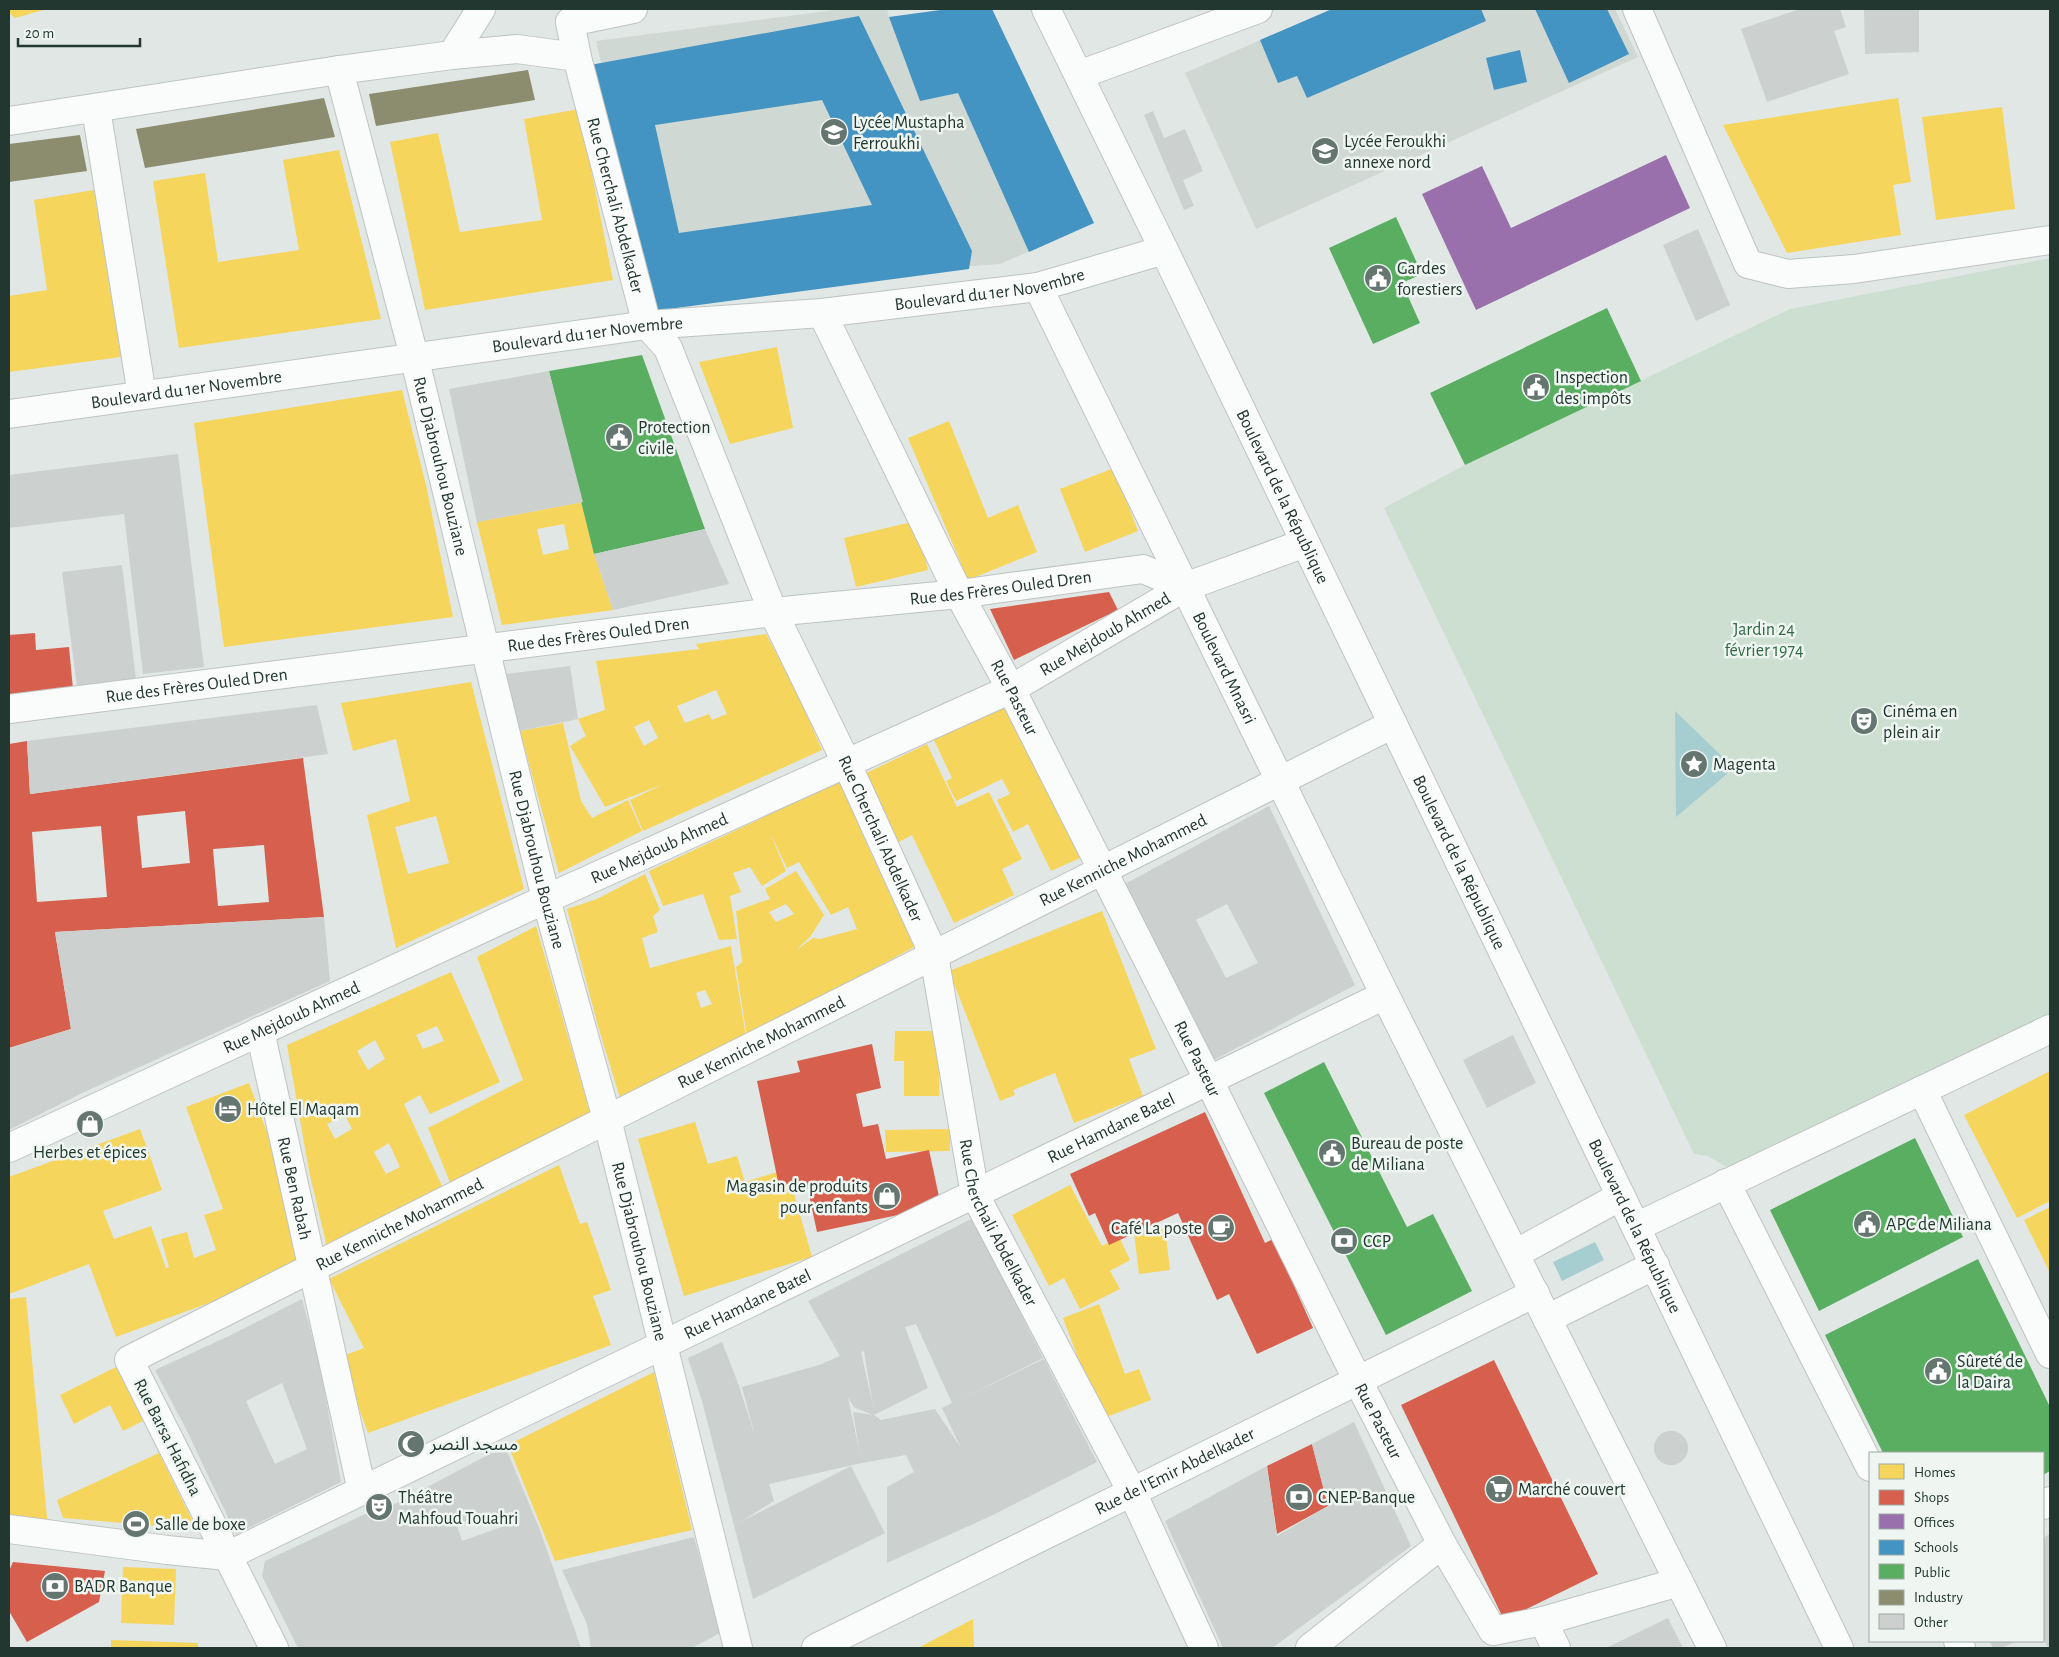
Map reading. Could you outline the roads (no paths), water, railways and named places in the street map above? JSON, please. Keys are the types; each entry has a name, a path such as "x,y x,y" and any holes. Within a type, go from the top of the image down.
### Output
{"street":[{"path":"452,54 481,9"},
{"path":"562,15 633,9"},
{"name":"Boulevard de la République","path":"1046,9 1839,1648"},
{"path":"1079,75 1258,9"},
{"path":"1637,9 1748,264 1788,274 1854,269 2050,240"},
{"name":"Rue Cherchali Abdelkader","path":"562,15 577,57 647,326 668,348 773,612 846,762 934,955 975,1195 1132,1492 1204,1648"},
{"path":"9,121 452,54 517,48 577,57"},
{"name":"Rue Djabrouhou Bouziane","path":"339,70 414,356 546,899 608,1119 738,1648"},
{"path":"96,109 142,396"},
{"name":"Boulevard du 1er Novembre","path":"9,414 414,356 647,326 822,313 1038,287 1164,250"},
{"name":"Boulevard Mnasri","path":"1038,287 1385,995 1712,1648"},
{"name":"Rue Pasteur","path":"822,313 959,594 1011,689 1209,1080 1358,1381 1442,1544 1494,1631 1543,1621 1679,1582"},
{"name":"Rue Mejdoub Ahmed","path":"9,1148 546,899 1011,689 1185,587 1305,543"},
{"name":"Rue des Frères Ouled Dren","path":"9,709 773,612 959,594 1143,569 1185,587"},
{"name":"Rue Kenniche Mohammed","path":"129,1360 1393,724"},
{"name":"Rue Hamdane Batel","path":"227,1556 1385,995"},
{"path":"1636,1227 2050,1030"},
{"name":"Rue Ben Rabah","path":"260,1031 311,1268 362,1491"},
{"path":"1922,1090 2050,1354"},
{"path":"1726,1183 1869,1465"},
{"path":"1515,1254 1621,1196"},
{"path":"1547,1319 1655,1265"},
{"name":"Rue de l'Emir Abdelkader","path":"816,1648 1534,1293"},
{"name":"Rue Barsa Hafidha","path":"129,1360 274,1648"},
{"path":"9,1528 167,1550 227,1556"},
{"path":"1310,1648 1442,1544"},
{"path":"1543,1621 1556,1648"}],"water":[{"path":"1675,711 1734,768 1676,817"},
{"path":"1595,1242 1604,1260 1562,1281 1553,1262"}],"place":[{"name":"Lycée Mustapha Ferroukhi","path":"834,132"},
{"name":"Lycée Feroukhi annexe nord","path":"1325,151"},
{"name":"Gardes forestiers","path":"1378,278"},
{"name":"Inspection des impôts","path":"1536,387"},
{"name":"Protection civile","path":"619,437"},
{"name":"Cinéma en plein air","path":"1864,721"},
{"name":"Magenta","path":"1694,764"},
{"name":"Hôtel El Maqam","path":"228,1109"},
{"name":"Herbes et épices","path":"90,1124"},
{"name":"Bureau de poste de Miliana","path":"1332,1153"},
{"name":"Magasin de produits pour enfants","path":"887,1196"},
{"name":"APC de Miliana","path":"1867,1224"},
{"name":"Café La poste","path":"1221,1228"},
{"name":"CCP","path":"1344,1241"},
{"name":"Sûreté de la Daira","path":"1938,1371"},
{"name":"مسجد النصر","path":"411,1444"},
{"name":"Marché couvert","path":"1499,1489"},
{"name":"CNEP-Banque","path":"1299,1497"},
{"name":"Théâtre Mahfoud Touahri","path":"379,1507"},
{"name":"Salle de boxe","path":"136,1524"},
{"name":"BADR Banque","path":"55,1586"}],"park label":[{"name":"Jardin 24 février 1974","path":"1764,639"}]}
